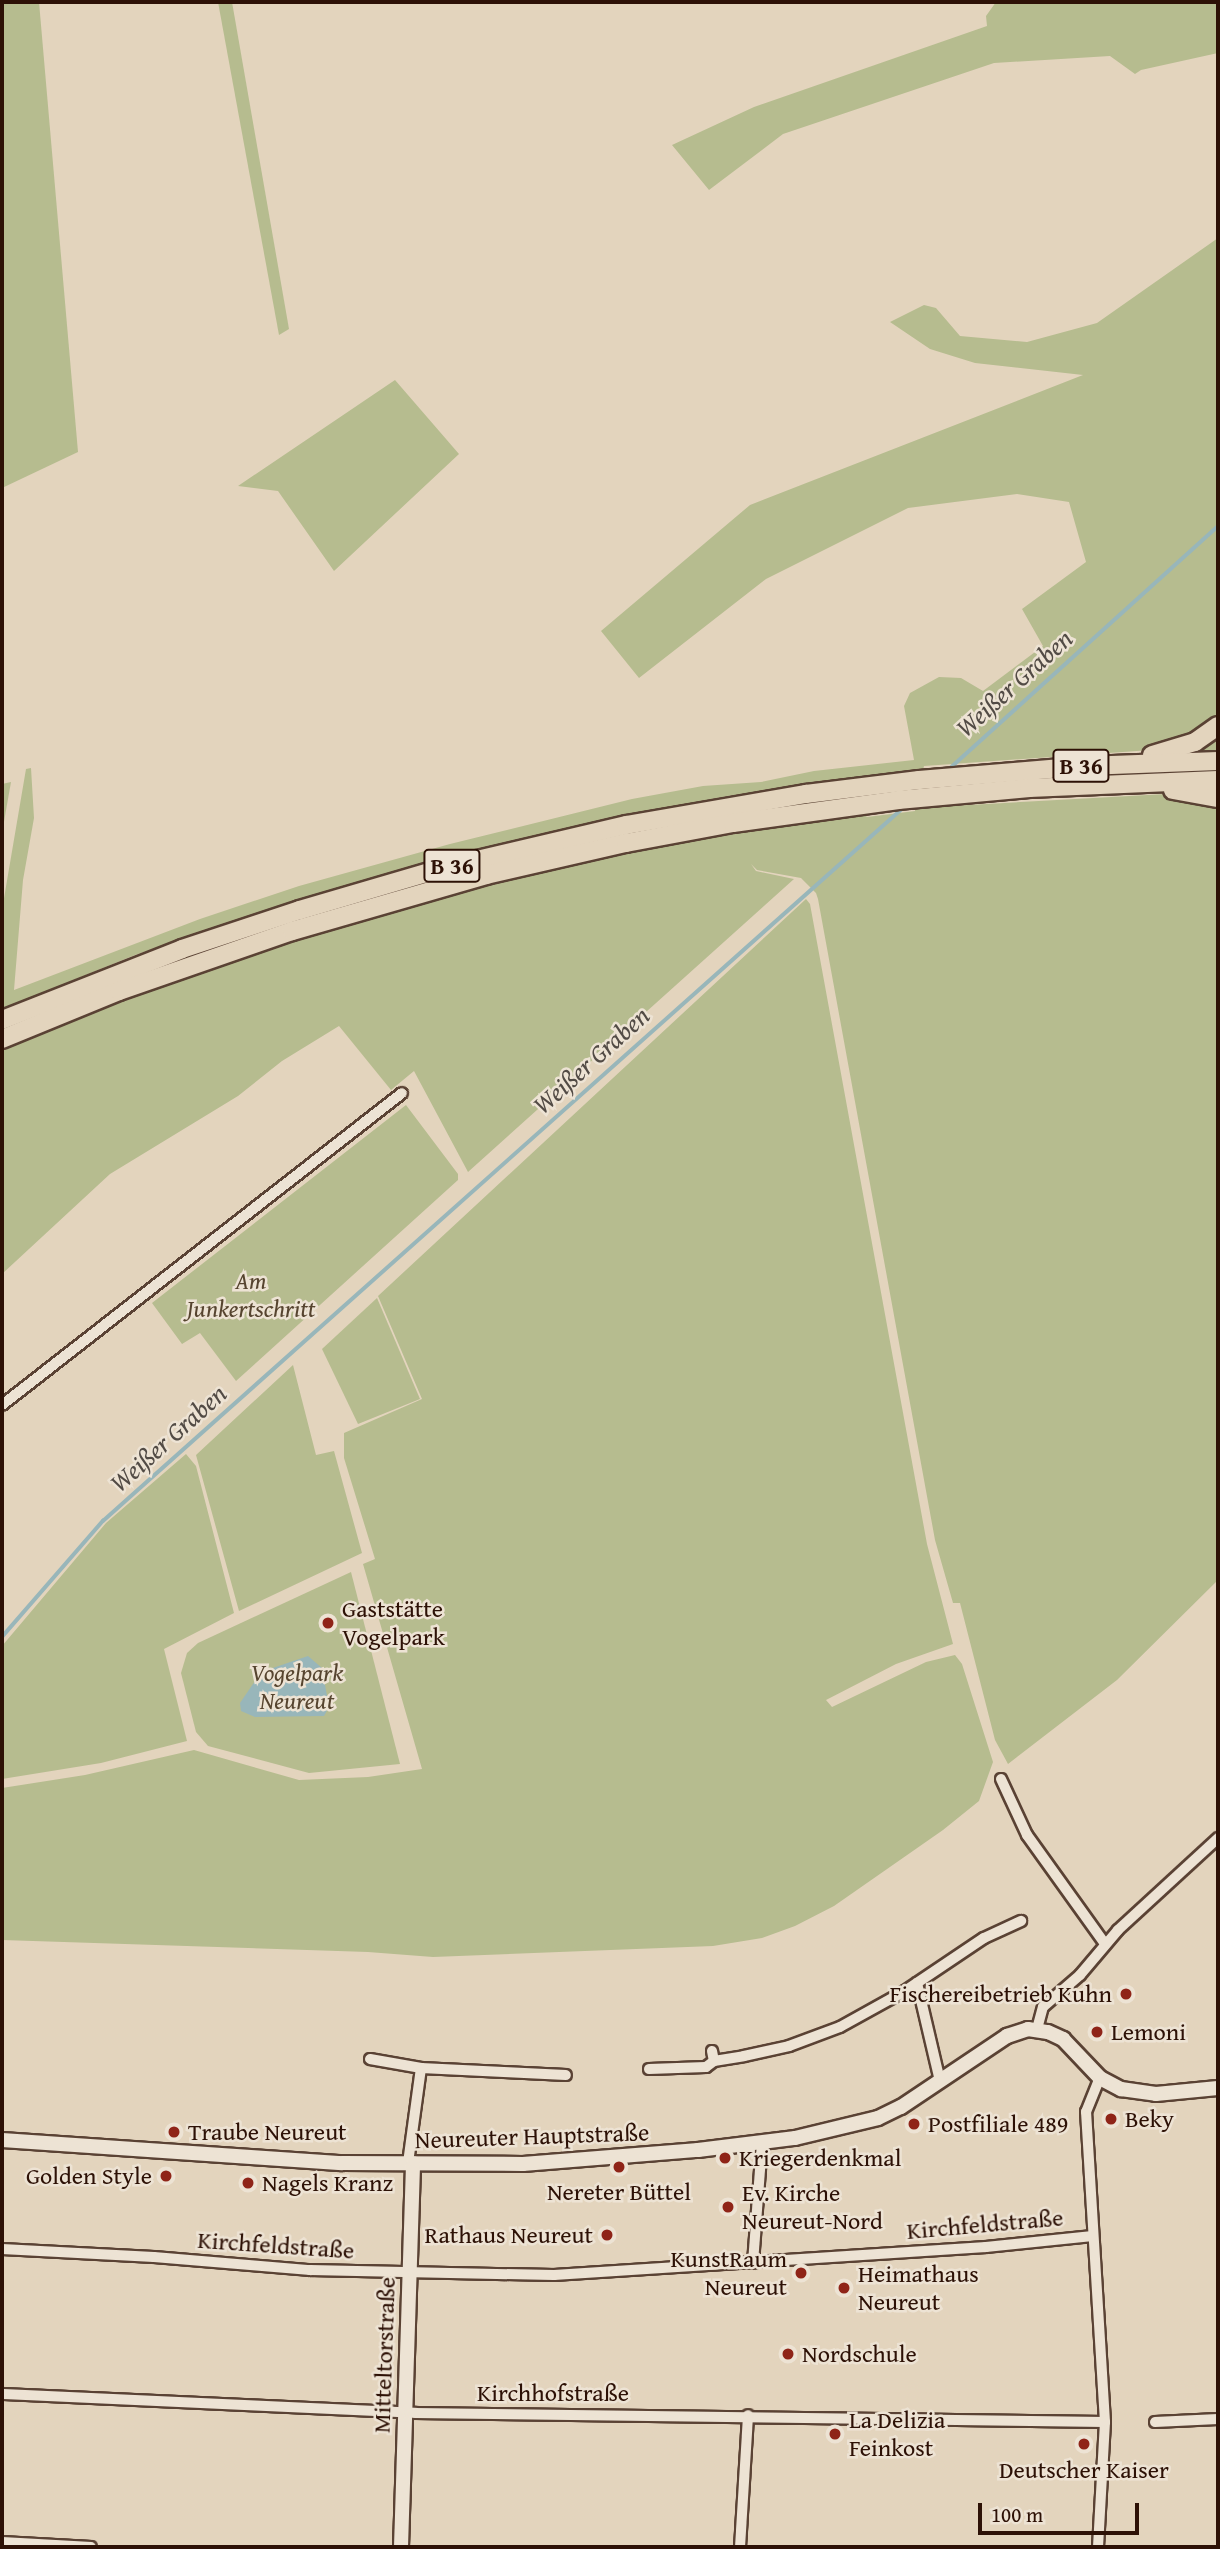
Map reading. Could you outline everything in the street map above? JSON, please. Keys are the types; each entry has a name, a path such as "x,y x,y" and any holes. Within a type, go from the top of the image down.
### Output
{"highway":[{"name":"B 36","path":"1125,764 1178,750 1218,726"},
{"name":"B 36","path":"2,1039 118,991 228,952 347,914 474,879 684,832 898,800 944,778 1125,764 1218,761"},
{"name":"B 36","path":"2,1020 182,949 300,910 439,869 672,817 796,796 920,789 1218,780"},
{"path":"1104,783 1128,791 1183,790 1218,798"}],"street":[{"path":"2,1405 402,1093"},
{"path":"1001,1779 1027,1835 1105,1944"},
{"path":"1218,1838 1105,1944 1080,1975 1043,2007 1037,2029 1063,2039 1100,2078 1121,2089 1143,2094 1218,2088"},
{"path":"649,2069 706,2067 713,2056 774,2050 827,2033 917,1983 984,1938 1021,1922"},
{"path":"917,1983 940,2081"},
{"name":"Neureuter Hauptstraße","path":"2,2140 314,2163 523,2164 614,2159 762,2143 844,2129 878,2118 1007,2036 1019,2031 1037,2029"},
{"path":"370,2059 421,2068 566,2075"},
{"path":"411,2164 421,2068"},
{"path":"1098,2547 1105,2421 1086,2112 1100,2078"},
{"path":"753,2263 762,2143"},
{"name":"Mitteltorstraße","path":"401,2547 411,2164"},
{"name":"Kirchfeldstraße","path":"2,2249 154,2257 284,2269 569,2275 1092,2236"},
{"name":"Kirchhofstraße","path":"2,2394 405,2412 1105,2421"},
{"path":"740,2547 748,2415"},
{"path":"1155,2422 1218,2419"},
{"path":"2,2542 91,2547"}],"green space":[{"path":"2,2 39,2 78,452 2,488"},
{"path":"218,2 232,2 289,329 279,335"},
{"path":"996,2 1218,2 1218,53 1141,70 1135,74 1110,56 994,63 783,134 709,190 672,145 754,107 987,26 986,16"},
{"path":"1218,238 1218,720 1211,727 1151,750 924,766 923,770 728,796 585,824 424,863 312,895 135,955 2,1009 2,910 26,769 31,768 34,818 23,880 14,990 200,919 299,886 450,844 632,799 703,786 761,782 814,771 914,760 904,706 910,693 939,677 961,678 983,691 1043,646 1022,609 1086,562 1069,502 1017,494 908,508 766,579 639,678 601,631 750,505 1083,375 975,363 930,349 890,322 924,305 936,308 960,336 1027,342 1097,323"},
{"path":"395,380 459,454 334,571 278,491 238,486"},
{"path":"1218,732 1218,752 1191,753 1191,751"},
{"path":"1218,769 1218,773 930,790 935,785 1095,772"},
{"path":"11,782 2,833 2,784"},
{"path":"1166,794 1218,804 1218,1580 1117,1680 1008,1764 995,1740 960,1603 953,1603 935,1540 818,899 816,893 801,878 757,870 751,864 756,871 794,879 468,1172 414,1071 391,1090 339,1026 282,1061 238,1096 110,1174 2,1274 2,1050 54,1027 248,955 311,935 468,890 635,851 805,822 915,811 915,808"},
{"path":"806,899 810,904 927,1544 953,1644 896,1664 826,1700 832,1707 926,1662 955,1655 962,1664 993,1762 979,1801 943,1830 834,1906 795,1926 762,1938 713,1946 433,1957 368,1952 2,1940 2,1788 85,1775 194,1750 299,1780 368,1777 422,1769 363,1564 375,1559 344,1458 344,1433 422,1399 378,1296"},
{"name":"Am Junkertschritt","path":"406,1105 458,1174 458,1180 236,1381 200,1333 182,1344 152,1303"},
{"path":"377,1298 420,1399 358,1424 322,1349"},
{"path":"293,1365 316,1455 334,1451 362,1553 239,1611 196,1455"},
{"path":"186,1454 196,1466 234,1613 164,1649 187,1741 101,1763 2,1779 2,1646 106,1523"},
{"name":"Vogelpark Neureut","path":"351,1572 400,1764 309,1773 208,1746 196,1732 181,1673 187,1653 198,1643"}],"water":[{"path":"308,1656 322,1668 329,1707 324,1716 255,1717 241,1711 240,1703 261,1672"}],"waterway":[{"name":"Weißer Graben","path":"947,771 1218,526"},
{"name":"Weißer Graben","path":"2,1637 103,1521 904,807"}],"place":[{"name":"Gaststätte Vogelpark","path":"328,1623"},
{"name":"Fischereibetrieb Kuhn","path":"1126,1994"},
{"name":"Lemoni","path":"1097,2032"},
{"name":"Beky","path":"1111,2119"},
{"name":"Postfiliale 489","path":"914,2124"},
{"name":"Traube Neureut","path":"174,2132"},
{"name":"Kriegerdenkmal","path":"725,2158"},
{"name":"Nereter Büttel","path":"619,2167"},
{"name":"Golden Style","path":"166,2176"},
{"name":"Nagels Kranz","path":"248,2183"},
{"name":"Ev. Kirche Neureut-Nord","path":"728,2207"},
{"name":"Rathaus Neureut","path":"607,2235"},
{"name":"KunstRaum Neureut","path":"801,2273"},
{"name":"Heimathaus Neureut","path":"844,2288"},
{"name":"Nordschule","path":"788,2354"},
{"name":"La Delizia Feinkost","path":"835,2434"},
{"name":"Deutscher Kaiser","path":"1084,2444"}]}
